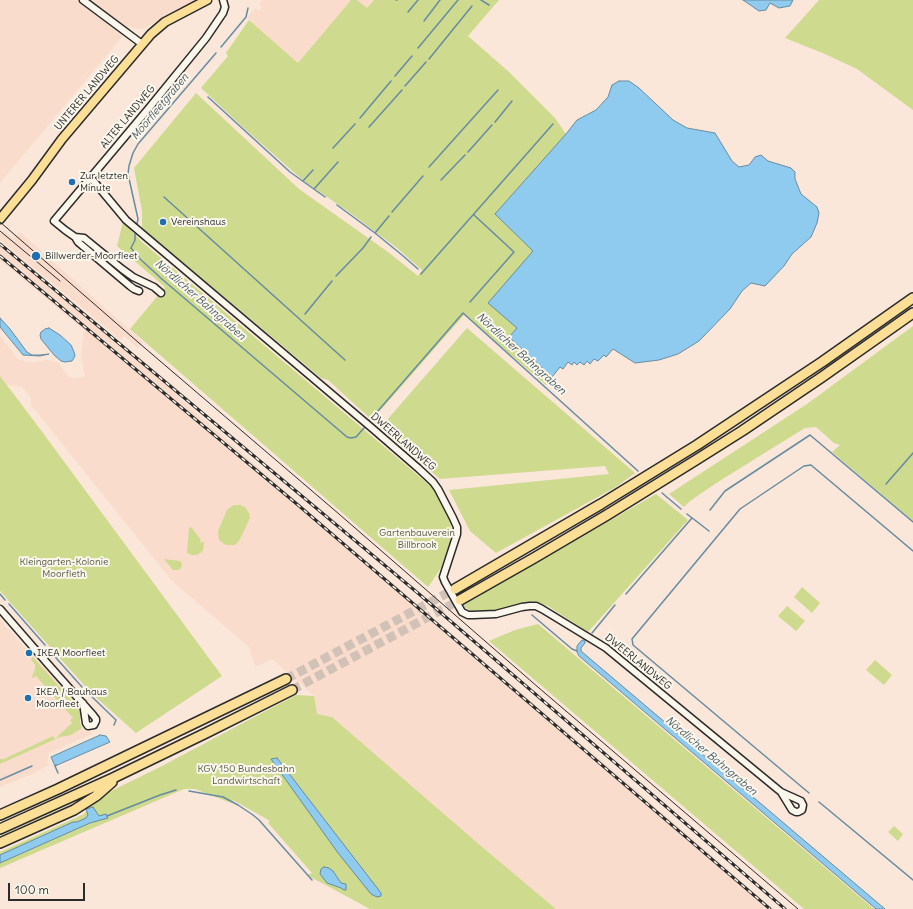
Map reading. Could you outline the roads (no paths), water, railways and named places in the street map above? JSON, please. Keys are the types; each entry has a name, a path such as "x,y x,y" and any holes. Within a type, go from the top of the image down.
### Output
{"highway":[{"path":"454,589 601,504 697,445 822,362 913,298"},
{"path":"460,600 607,515 703,456 816,381 913,313"},
{"path":"0,815 286,679"},
{"path":"0,829 121,774 292,690"},
{"path":"0,843 74,810 96,796 121,774"},
{"path":"0,808 27,803"}],"main road":[{"name":"UNTERER LANDWEG","path":"0,219 32,180 62,139 155,29 165,22 207,0"}],"street":[{"path":"84,0 142,44"},
{"name":"ALTER LANDWEG","path":"139,290 130,286 78,242 75,237 54,222 206,38 223,13 225,7 223,0"},
{"name":"DWEERLANDWEG","path":"91,178 126,220 379,434 433,482 457,527 457,534 443,577 462,612 468,615 496,614 530,606 536,606 542,609 606,648 781,792"},
{"name":"ALTER LANDWEG","path":"75,237 84,238 122,270 154,287 161,293"},
{"path":"0,609 83,703"}],"water":[{"path":"743,0 793,0 790,6 779,8 770,3 766,10 759,11"},
{"path":"619,81 629,81 639,88 673,120 687,128 715,133 732,161 739,167 749,165 755,157 761,155 768,161 791,168 795,172 795,179 801,194 817,207 819,213 817,223 811,237 792,254 784,266 765,286 751,283 742,291 730,309 699,341 678,354 659,360 635,363 613,349 606,357 604,355 598,361 594,359 590,364 587,361 584,365 580,362 577,365 574,362 572,365 568,362 563,369 560,367 552,377 509,337 517,328 488,303 533,251 495,214 577,120 596,110 608,97 612,85"},
{"path":"0,318 27,352 32,355 49,354 40,356 23,355 0,327"},
{"path":"49,328 71,345 75,356 72,361 61,361 41,339 41,332"},
{"path":"583,640 585,643 581,648 581,651 885,909 876,909 579,656 577,646"},
{"path":"100,735 106,736 110,742 55,766 51,757"},
{"path":"277,758 381,893 381,896 377,897 371,894 338,853 271,759"},
{"path":"93,807 99,816 106,814 108,818 90,823 0,863 0,855 73,822 86,818 88,815 86,809"},
{"path":"324,867 333,871 341,883 346,884 346,890 327,883 320,874 321,869"}],"waterway":[{"path":"408,12 418,0"},
{"path":"424,21 440,0"},
{"path":"418,48 458,0"},
{"path":"481,0 489,5"},
{"path":"429,59 472,6"},
{"path":"221,47 246,17 248,8"},
{"name":"Moorfleetgraben","path":"137,224 138,219 128,174 133,153 138,144 216,53"},
{"path":"395,76 412,56"},
{"path":"405,86 426,62"},
{"path":"360,118 391,81"},
{"path":"369,127 402,90"},
{"path":"429,167 498,90"},
{"path":"208,97 290,172 325,197"},
{"path":"495,122 512,101"},
{"path":"333,148 355,124"},
{"path":"421,274 553,124"},
{"path":"468,152 492,125"},
{"path":"441,180 465,155"},
{"path":"314,189 338,162"},
{"path":"303,181 313,170"},
{"path":"392,212 423,176"},
{"path":"164,197 345,360"},
{"path":"337,205 375,233 418,269"},
{"path":"470,302 514,252 474,215"},
{"path":"375,233 389,216"},
{"name":"Nördlicher Bahngraben","path":"135,234 135,240 131,248 139,258 347,437 356,437 364,428"},
{"path":"336,276 363,248 371,237"},
{"path":"305,314 332,281"},
{"name":"Nördlicher Bahngraben","path":"370,420 463,313 638,471"},
{"path":"710,510 725,491 810,435 913,522"},
{"path":"886,484 913,453"},
{"path":"809,793 633,645 632,639 740,509 804,466 811,465 913,551"},
{"path":"662,493 681,509"},
{"path":"687,514 709,531"},
{"path":"626,594 692,518"},
{"path":"0,594 5,600"},
{"path":"9,604 45,645"},
{"path":"592,633 615,605"},
{"name":"Nördlicher Bahngraben","path":"532,615 572,649 577,651"},
{"path":"49,650 82,687"},
{"path":"88,693 116,720 114,725"},
{"path":"56,765 55,766 58,773"},
{"path":"0,780 32,766"},
{"path":"107,816 176,790"},
{"path":"189,791 223,797 253,815 312,880"},
{"path":"819,802 913,880"}],"tunnel":[{"path":"286,679 455,589"},
{"path":"292,690 460,600"}],"tram line":[{"path":"0,222 539,688 798,909"},
{"path":"0,231 60,281"}],"railway":[{"path":"0,244 419,594 785,909"},
{"path":"0,256 298,505 770,909"}],"place":[{"name":"Zur letzten Minute","path":"72,182"},
{"name":"Vereinshaus","path":"163,222"},
{"name":"Billwerder-Moorfleet","path":"36,256"},
{"name":"IKEA Moorfleet","path":"29,653"},
{"name":"IKEA / Bauhaus Moorfleet","path":"28,698"}],"park label":[{"name":"Gartenbauverein Billbrook","path":"417,538"},
{"name":"Kleingarten-Kolonie Moorfleth","path":"64,568"},
{"name":"KGV 150 Bundesbahn Landwirtschaft","path":"246,774"}]}
